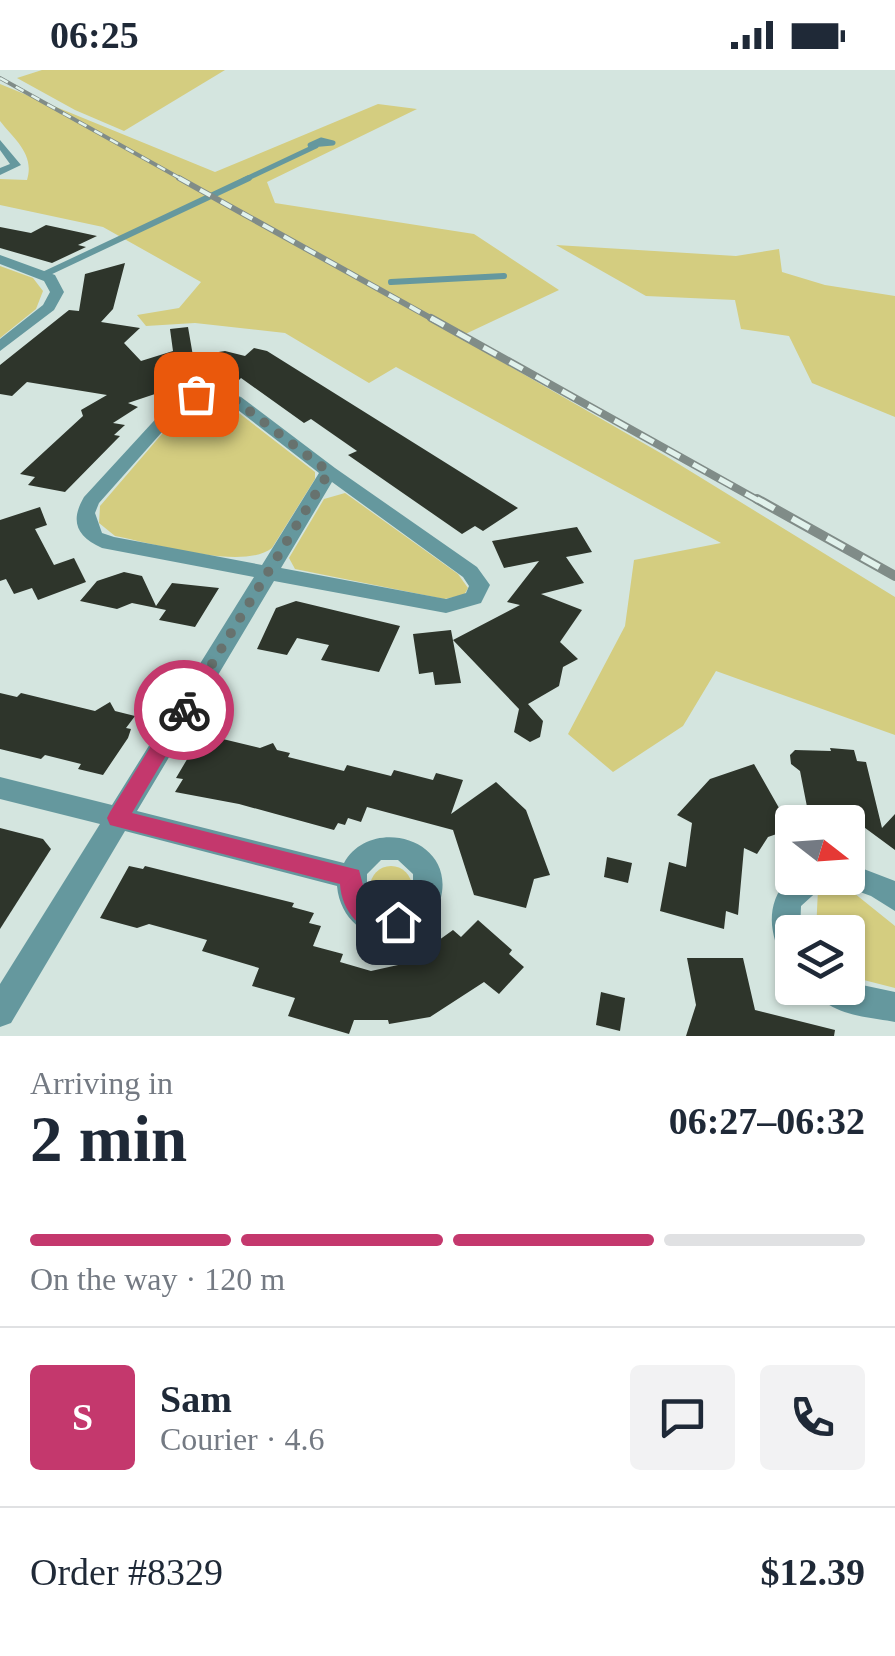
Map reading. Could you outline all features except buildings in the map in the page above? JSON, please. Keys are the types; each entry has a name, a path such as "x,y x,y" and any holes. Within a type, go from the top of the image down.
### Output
{"street":[{"path":"0,172 16,165 2,147"},
{"path":"0,260 50,278 57,292 48,307 0,346"},
{"path":"217,393 235,400 329,472 470,572 480,585 478,592 470,601 446,606 109,543 86,526 85,514 91,500 180,402 196,394 217,393"},
{"path":"0,1012 329,472"},
{"path":"0,788 351,877"},
{"path":"865,881 895,898"},
{"path":"865,1001 895,1007"}],"lane":[{"path":"43,276 316,146"},
{"path":"391,282 504,276"}],"shaded area":[{"path":"42,70 225,70 124,131 17,78"},
{"path":"0,84 215,172 378,104 417,109 267,182 275,203 474,234 559,290 459,337 664,455 895,597 895,735 716,671 683,726 613,772 568,734 625,626 634,560 721,543 396,367 369,383 285,333 195,323 146,326 137,315 179,308 201,282 103,227 0,205 0,179 27,180 29,171 22,148 0,121"},
{"path":"556,245 736,256 779,249 782,272 825,285 895,296 895,417 812,383 789,336 741,329 735,300 646,296"},
{"path":"0,266 33,278 43,291 36,309 0,338"},
{"path":"213,399 226,403 315,472 315,479 272,548 240,557 219,556 115,536 99,523 100,506 186,406"},
{"path":"345,493 458,574 468,588 464,595 444,599 295,569 289,558 324,499"},
{"path":"391,866 406,872 412,887 406,902 391,908 376,902 370,887 376,872"},
{"path":"818,895 856,895 895,926 895,988 865,980 865,915 817,915"}],"railway":[{"path":"0,78 183,180"},
{"path":"179,178 436,321"},
{"path":"431,318 761,502"},
{"path":"757,499 895,576"}],"way so far":[{"path":"184,710 329,472 235,400 217,393 196,394"}],"route":[{"path":"184,710 118,818 351,877 352,902 360,912 371,919 398,922"}]}
